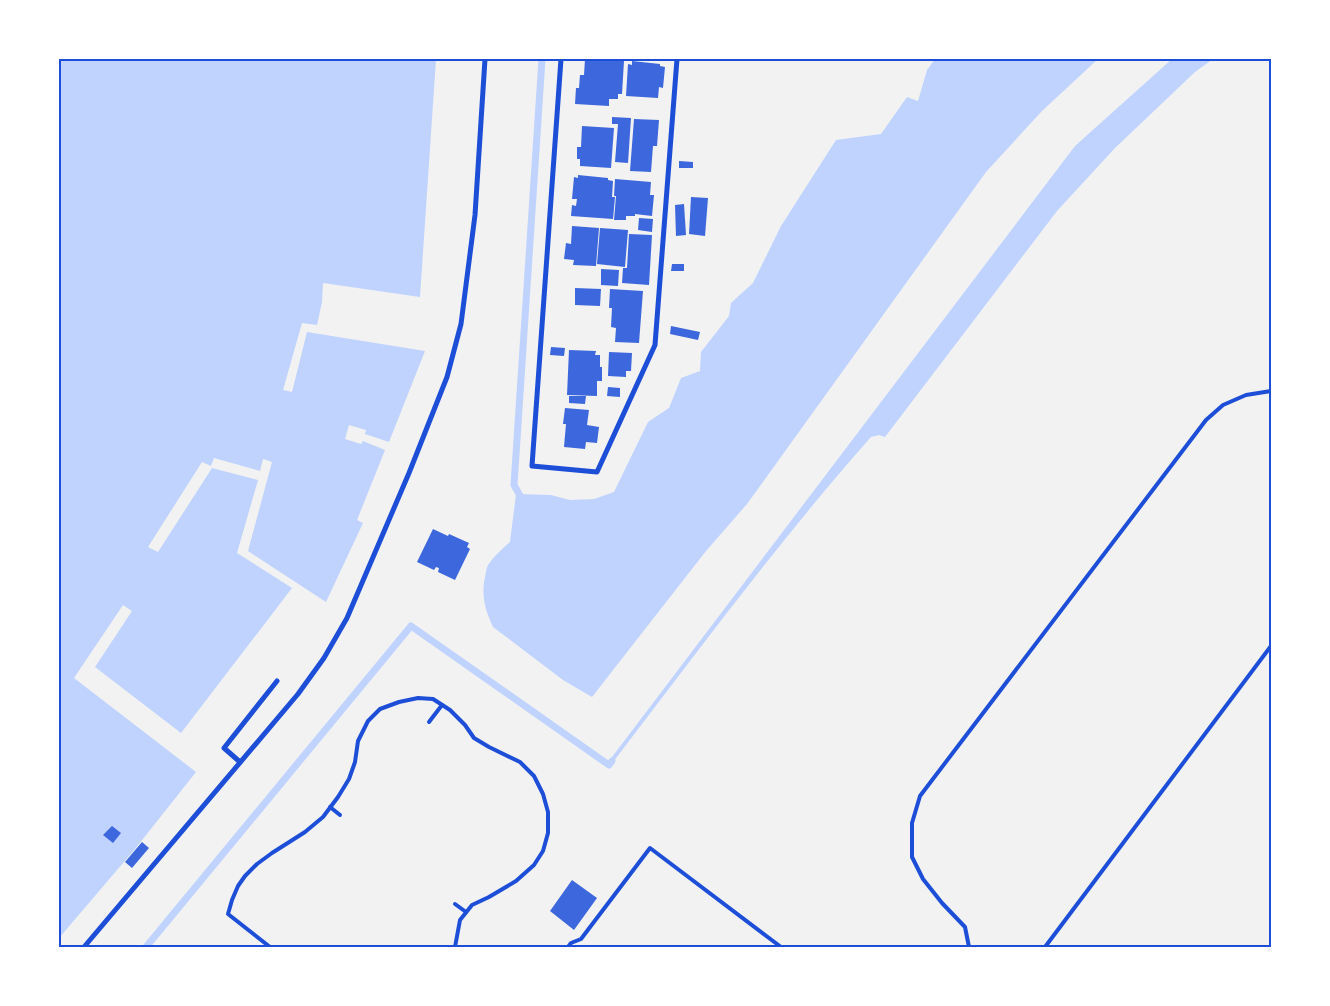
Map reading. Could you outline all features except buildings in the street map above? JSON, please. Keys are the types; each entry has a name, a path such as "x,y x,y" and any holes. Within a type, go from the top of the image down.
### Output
{"street":[{"path":"84,947 298,694 324,658 346,618 409,473 447,377 461,324 475,215 485,59"},
{"path":"561,59 532,466 597,472 655,344 677,59"},
{"path":"240,762 224,748 278,681"}],"lane":[{"path":"969,947 965,927 942,903 923,879 912,857 912,823 920,796 1206,420 1223,405 1246,395 1271,391"},
{"path":"1045,947 1271,646"},
{"path":"270,947 228,914 238,886 257,864 305,832 323,816 338,797 349,779 358,742 368,721 380,709 418,698 433,699 450,710 466,725 474,738 520,762 534,776 543,794 548,812 548,833 543,851 534,865 516,881 472,905 460,920 455,947"},
{"path":"429,722 442,705"},
{"path":"330,807 340,815"},
{"path":"568,947 582,938 650,848 781,947"},
{"path":"455,904 466,912"}],"water":[{"path":"59,59 436,59 420,297 323,283 322,302 317,325 302,323 283,390 292,392 307,332 425,351 389,442 365,434 366,430 349,425 345,439 361,444 363,441 385,450 357,520 363,523 326,602 248,551 272,462 263,459 260,471 214,458 211,466 202,462 148,547 158,552 212,468 258,480 237,553 292,588 181,733 95,667 132,611 123,605 74,678 196,772 135,849 59,938"},
{"path":"935,59 1098,59 1042,111 986,172 747,504 706,551 592,697 563,680 493,627 488,614 483,590 486,570 493,559 510,542 516,494 551,495 570,500 594,499 614,492 648,422 669,408 681,378 700,371 701,352 729,316 731,303 753,283 781,226 836,140 881,134 907,97 918,101 927,70"},
{"path":"1172,59 1213,59 1195,72 1115,148 1057,211 885,437 879,435 871,437 803,517 610,766 606,765 1075,146"}],"waterway":[{"path":"523,501 514,485 542,59"},
{"path":"146,947 411,626 609,765 612,761"}]}
